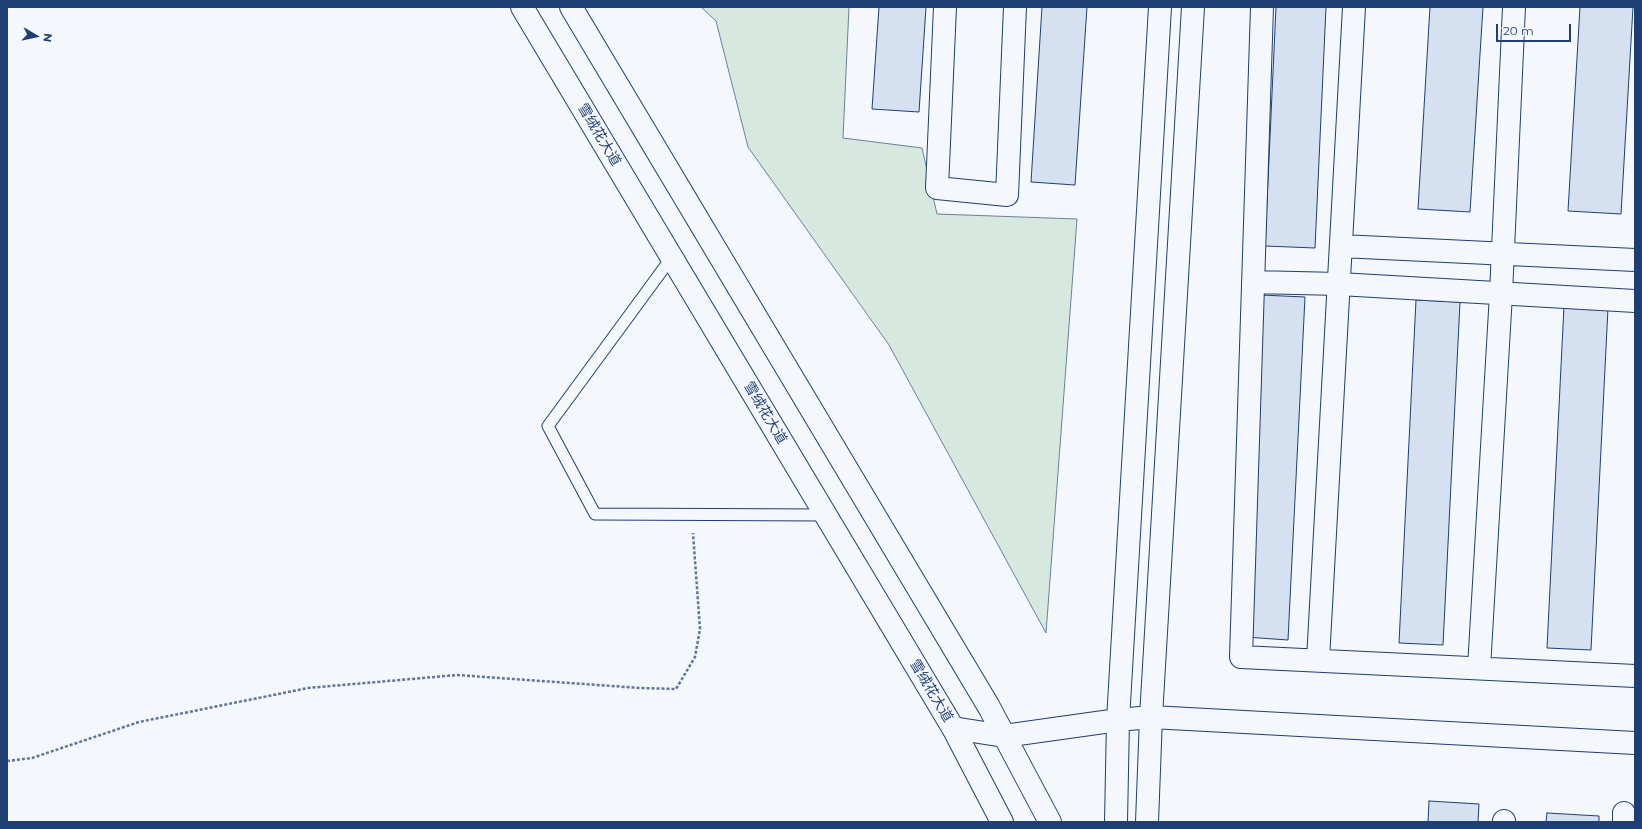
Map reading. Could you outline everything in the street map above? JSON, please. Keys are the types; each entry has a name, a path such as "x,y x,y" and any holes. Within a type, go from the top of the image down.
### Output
{"main road":[{"name":"雪绒花大道","path":"522,7 953,728 1002,822"},
{"path":"571,7 985,700 1050,822"},
{"path":"945,7 937,188 1007,195 1015,7"},
{"path":"1116,822 1118,720 1160,7"},
{"path":"1147,822 1151,717 1193,7"},
{"path":"1262,7 1241,656 1635,676"},
{"path":"1318,660 1354,7"},
{"path":"1478,668 1501,294 1514,7"},
{"path":"1341,246 1635,260"},
{"path":"1253,282 1339,284 1635,301"},
{"path":"953,728 1004,736 1118,720 1151,717 1635,742"}],"lane":[{"path":"672,257 548,426 595,514 826,515"}],"path":[{"path":"7,761 32,758 139,722 308,688 458,675 640,688 676,689 695,657 700,629 691,514"}],"shaded area":[{"path":"701,7 849,7 843,138 922,148 937,214 1077,219 1046,633 889,345 748,147 716,21"}],"building":[{"path":"879,7 926,7 919,112 872,109"},
{"path":"1042,7 1087,7 1075,185 1031,182"},
{"path":"1276,7 1326,7 1315,248 1265,246"},
{"path":"1430,7 1483,7 1470,212 1418,209"},
{"path":"1580,7 1633,7 1621,214 1568,211"},
{"path":"1261,295 1305,297 1288,640 1245,637"},
{"path":"1416,300 1460,302 1443,645 1399,643"},
{"path":"1564,306 1608,308 1591,650 1547,648"},
{"path":"1429,801 1479,804 1478,822 1428,822"},
{"path":"1547,813 1599,816 1599,822 1546,822"}]}
